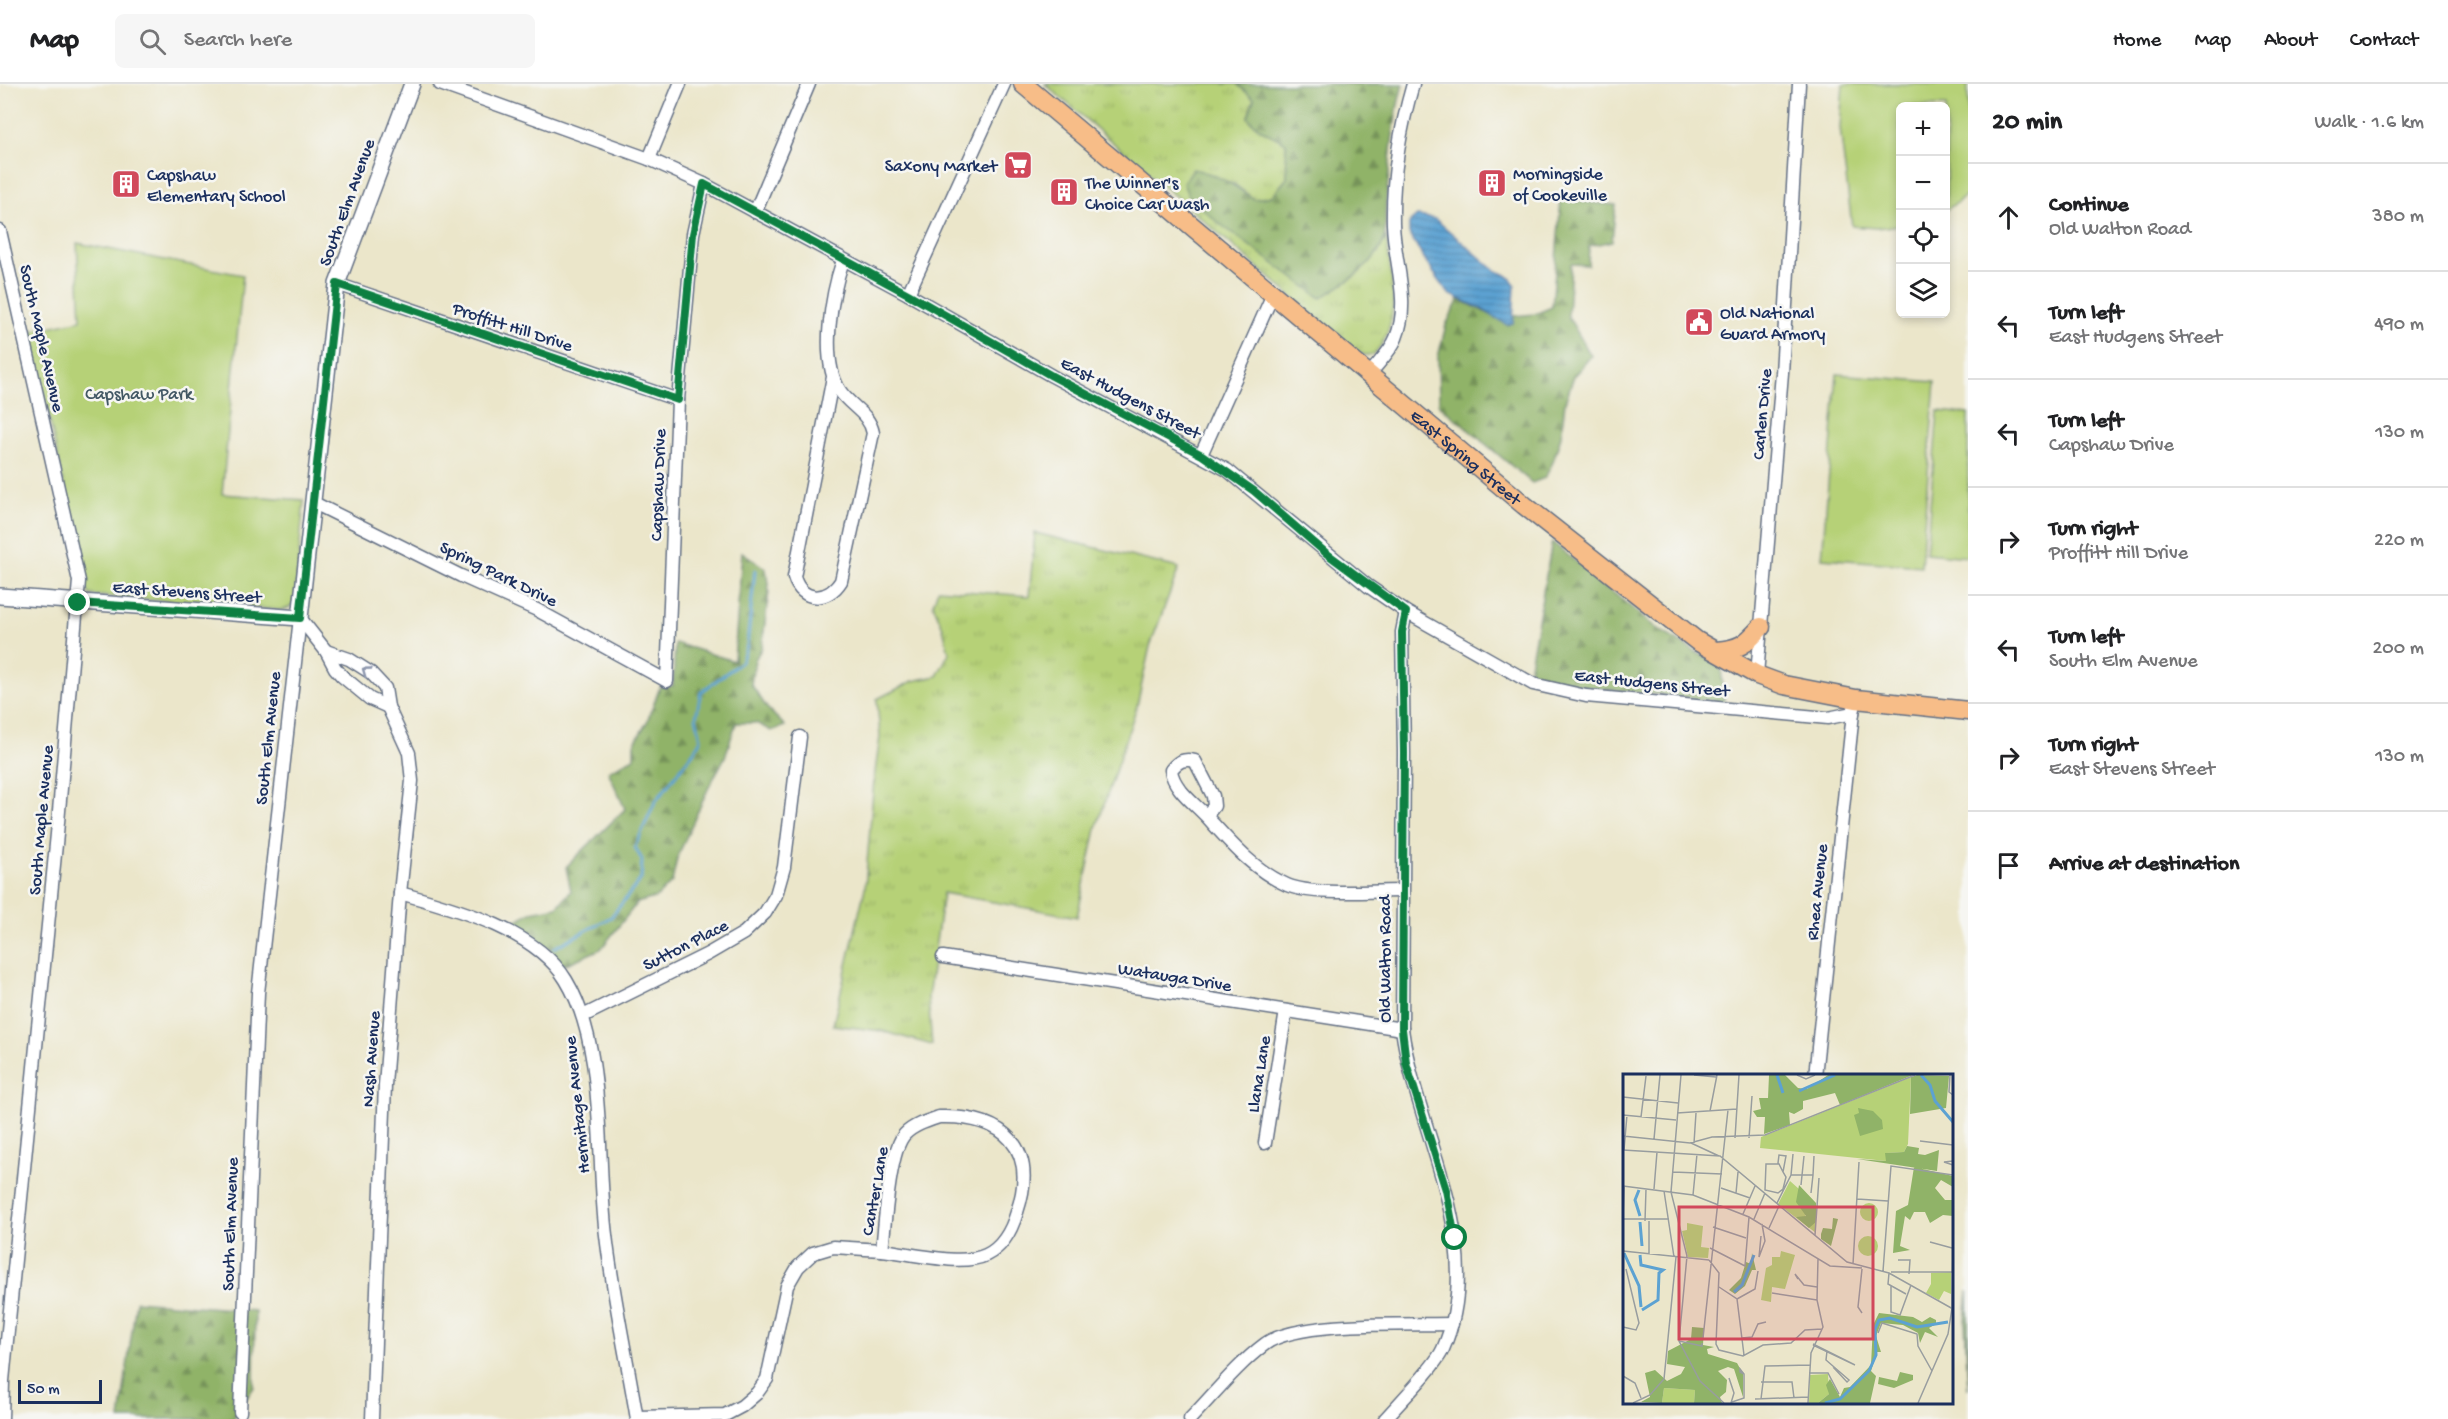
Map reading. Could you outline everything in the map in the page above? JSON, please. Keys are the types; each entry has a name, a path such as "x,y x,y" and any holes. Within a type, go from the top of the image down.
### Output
{"main road":[{"name":"East Spring Street","path":"1023,84 1524,505 1697,640 1758,675 1855,706 1968,711"},
{"path":"1716,651 1735,649 1746,644 1761,627"}],"street":[{"name":"South Elm Avenue","path":"240,1412 258,993 337,284 412,84"},
{"name":"East Hudgens Street","path":"440,84 649,159 704,184 908,294 1052,376 1202,455 1254,491 1326,553 1406,612 1533,684 1586,696 1828,718 1855,706"},
{"path":"649,159 680,84"},
{"path":"755,212 809,84"},
{"path":"908,294 1004,84"},
{"path":"1369,375 1396,339 1401,318 1402,295 1393,226 1394,190 1404,114 1413,84"},
{"name":"Carlen Drive","path":"1758,675 1790,257 1799,84"},
{"name":"Capshaw Drive","path":"667,681 678,400 692,245 704,184"},
{"name":"South Maple Avenue","path":"0,231 79,581 3,1381 2,1419"},
{"path":"833,376 849,401 872,424 873,433 841,581 834,591 823,596 812,596 802,592 794,577 833,376 830,333 832,309 836,282 843,260"},
{"name":"Proffitt Hill Drive","path":"337,284 678,400"},
{"path":"1202,455 1273,294"},
{"name":"Spring Park Drive","path":"312,502 461,576 537,610 667,681"},
{"name":"East Stevens Street","path":"0,596 300,618"},
{"name":"Old Walton Road","path":"1385,1419 1443,1351 1458,1301 1455,1238 1446,1190 1406,1063 1402,1029 1404,753 1402,632 1406,612"},
{"path":"300,618 342,676 370,699 388,707"},
{"name":"Nash Avenue","path":"326,651 350,659 371,673 385,687 388,707 409,753 412,781 400,893 385,1085 372,1419"},
{"name":"Rhea Avenue","path":"1815,1074 1855,706"},
{"name":"Sutton Place","path":"583,1016 744,933 765,913 776,895 784,867 800,737"},
{"path":"1206,816 1262,872 1289,886 1320,891 1402,891"},
{"name":"Hermitage Avenue","path":"400,893 461,910 510,932 542,953 566,979 583,1016 593,1065 606,1234 637,1418"},
{"name":"Watauga Drive","path":"943,957 1402,1029"},
{"name":"Llana Lane","path":"1265,1143 1286,1011"},
{"name":"Canter Lane","path":"637,1418 725,1415 742,1406 757,1393 767,1379 773,1362 787,1286 798,1267 813,1253 833,1247 966,1260 985,1255 1000,1245 1014,1223 1022,1198 1024,1171 1019,1149 1002,1130 981,1121 960,1116 939,1117 920,1124 904,1135 892,1172 882,1250"},
{"path":"1190,1419 1236,1371 1266,1344 1281,1335 1330,1328 1452,1324"}],"green space":[{"path":"1045,84 1237,84 1254,99 1248,117 1251,121 1286,143 1287,178 1272,196 1254,199 1234,184 1183,183 1378,253 1386,237 1392,283 1392,314 1383,342 1373,355 1355,351"},
{"path":"1237,84 1403,84 1390,158 1384,240 1378,252 1359,272 1321,298 1216,221 1188,195 1183,183 1193,169 1202,171 1233,185 1254,199 1272,196 1287,178 1286,143 1251,122 1248,117 1254,99"},
{"path":"1843,84 1968,84 1968,195 1950,207 1950,102 1896,102 1896,226 1876,228 1852,226 1840,128"},
{"path":"1561,200 1616,205 1612,241 1589,246 1588,265 1571,264 1568,316 1591,356 1574,376 1565,402 1561,436 1553,462 1545,478 1532,483 1439,405 1438,357 1446,325 1459,299 1513,323 1514,316 1535,314 1552,307"},
{"name":"Capshaw Park","path":"77,243 243,275 222,494 304,500 295,598 293,604 288,608 280,610 90,595 87,590 30,331 81,320"},
{"path":"1837,374 1935,382 1921,566 1822,558"},
{"path":"1938,411 1968,414 1968,557 1926,553"},
{"path":"1035,533 1179,568 1150,646 1137,706 1096,829 1077,917 943,893 928,997 932,1045 882,1031 833,1025 865,888 874,779 880,737 877,699 913,681 937,676 949,653 943,628 933,604 938,589 1029,596"},
{"path":"1552,542 1656,628 1721,667 1724,702 1595,688 1543,679 1529,671"},
{"path":"742,552 766,569 769,591 762,647 755,660 751,684 767,708 785,726 771,731 756,723 736,723 725,757 677,858 672,882 657,897 637,903 601,949 564,965 547,948 510,924 531,912 557,907 571,891 566,867 625,809 608,771 634,758 634,744 647,722 660,687 673,686 675,643 734,661"},
{"path":"1968,1291 1968,1389 1965,1321"},
{"path":"136,1301 255,1311 254,1387 233,1419 120,1419"}],"water":[{"path":"1417,216 1435,219 1496,271 1510,278 1515,286 1513,323 1507,325 1480,308 1449,294 1409,233 1409,223"}],"waterway":[{"path":"554,948 611,917 641,879 642,860 635,847 655,802 701,739 696,717 701,692 741,662 747,646 755,570"}],"place":[{"name":"Saxony Market","path":"1018,165"},
{"name":"Morningside of Cookeville","path":"1492,183"},
{"name":"Capshaw Elementary School","path":"126,184"},
{"name":"The Winner's Choice Car Wash","path":"1064,192"},
{"name":"Old National Guard Armory","path":"1699,322"}],"route":[{"path":"78,603 300,618 337,284 678,400 693,234 704,184 1227,470 1281,512 1326,553 1406,612 1402,632 1404,753 1402,1029 1406,1063 1446,1190 1455,1238"}]}
